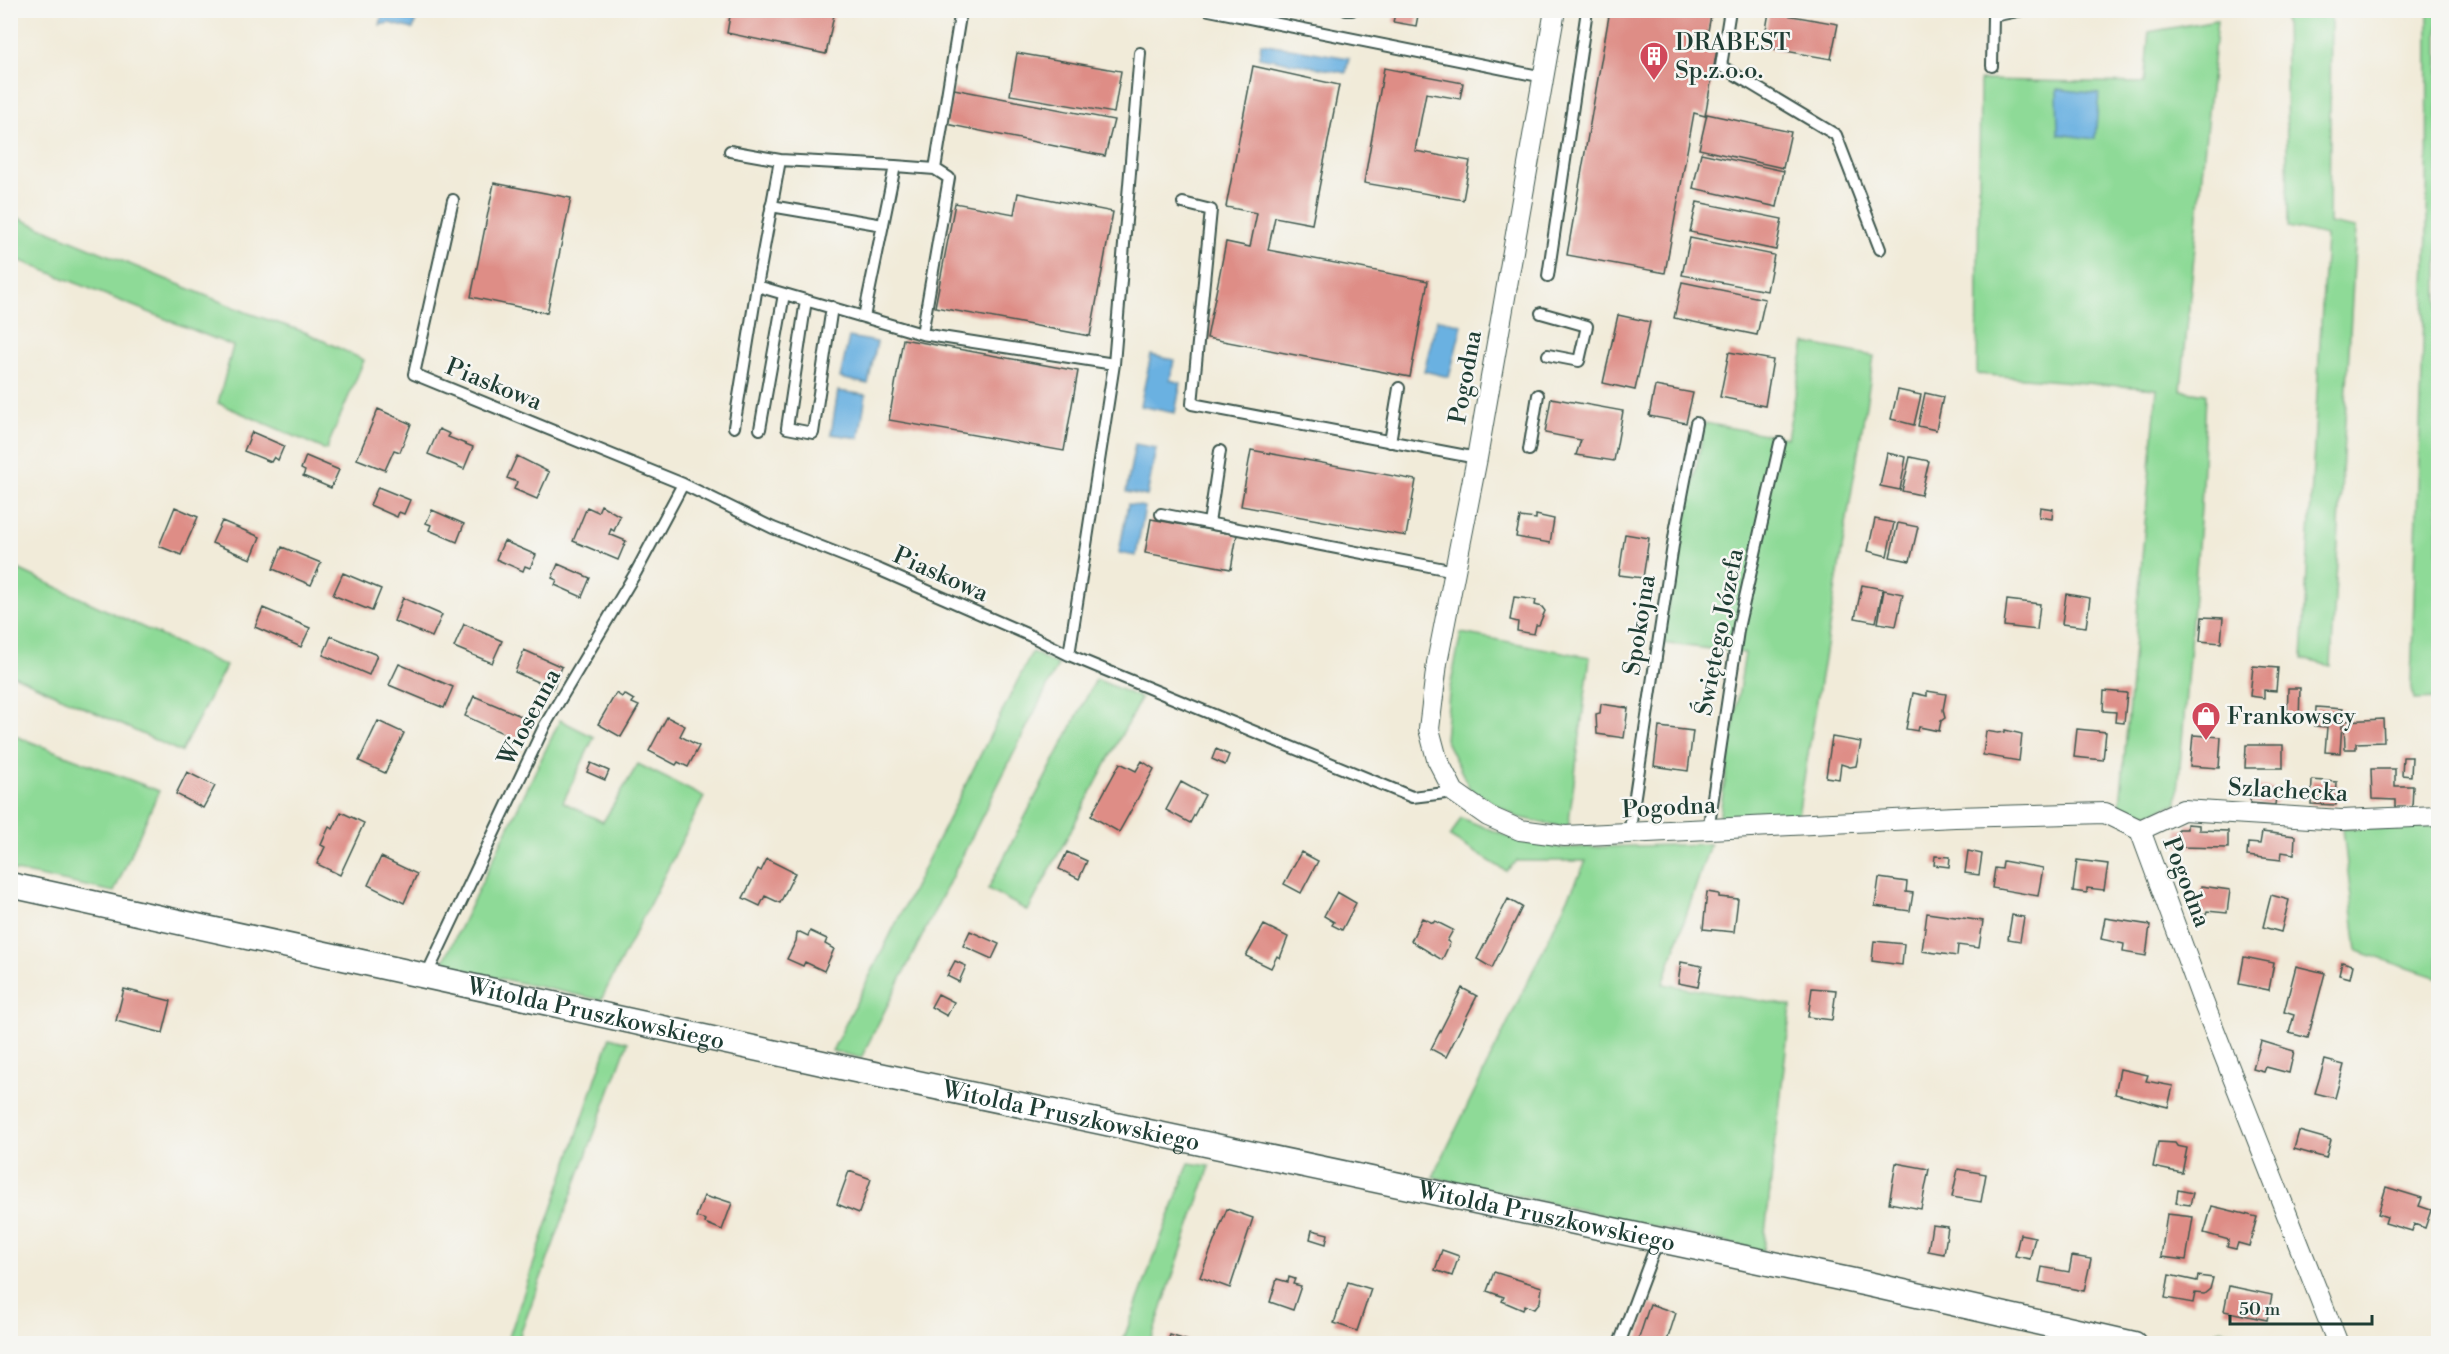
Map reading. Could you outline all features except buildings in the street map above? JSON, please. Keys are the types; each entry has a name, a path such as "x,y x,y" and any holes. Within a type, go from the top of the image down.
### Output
{"street":[{"name":"Pogodna","path":"1556,10 1477,458 1437,663 1430,729 1437,759 1454,792 1488,816 1520,830 1565,836 1629,835 1955,817 2105,813 2140,830 2204,1004 2338,1344"},
{"name":"Szlachecka","path":"2140,830 2183,810 2341,820 2439,816"},
{"name":"Witolda Pruszkowskiego","path":"10,885 827,1064 1658,1240 2134,1344"}],"lane":[{"path":"935,169 961,10"},
{"path":"1209,10 1257,15 1544,77"},
{"path":"1347,10 1352,10"},
{"path":"1548,276 1587,10"},
{"path":"1730,10 1721,66 1836,135 1880,249"},
{"path":"1992,66 1993,16 2023,10"},
{"path":"1069,655 1114,364 1140,53"},
{"path":"730,152 780,160 935,169 949,178 921,334"},
{"path":"734,427 756,286 780,160"},
{"path":"864,317 896,166"},
{"name":"Piaskowa","path":"453,201 414,374 683,484 773,528 880,570 1069,655 1412,798 1454,792"},
{"path":"1183,203 1210,210 1192,404 1477,458"},
{"path":"771,206 883,225"},
{"path":"756,286 921,334 1114,364"},
{"path":"760,429 784,294"},
{"path":"806,300 787,428 813,433 832,308"},
{"path":"1541,313 1587,326 1579,361 1548,355"},
{"path":"1390,442 1399,388"},
{"path":"1529,450 1538,395"},
{"name":"Spokojna","path":"1629,835 1673,543 1696,423"},
{"name":"Świętego Józefa","path":"1708,831 1739,624 1780,443"},
{"path":"1209,523 1220,451"},
{"name":"Wiosenna","path":"426,976 545,725 636,572 683,484"},
{"path":"1161,514 1455,571"},
{"path":"1619,1344 1658,1240"}],"green space":[{"path":"2438,10 2438,699 2414,700 2411,682 2427,232 2428,11"},
{"path":"2285,11 2331,11 2329,223 2356,228 2331,666 2302,659 2326,236 2288,227"},
{"path":"2217,20 2181,390 2206,394 2201,509 2177,803 2148,814 2120,806 2157,389 1977,374 1980,80 2144,83 2149,32"},
{"path":"11,215 248,313 305,332 364,360 326,450 218,403 233,346 11,257"},
{"path":"1805,343 1874,356 1798,815 1719,819 1745,653 1661,643 1705,423 1787,438"},
{"path":"18,569 226,666 181,752 11,674 11,577"},
{"path":"1461,633 1590,657 1568,828 1517,817 1470,789 1445,739 1449,693"},
{"path":"1032,652 1058,665 861,1058 832,1051"},
{"path":"1096,679 1141,698 1028,911 988,889"},
{"path":"560,720 594,737 563,802 603,822 638,764 704,797 601,1000 479,974 443,963"},
{"path":"10,734 159,791 114,892 11,870"},
{"path":"1461,818 1517,840 1561,848 1710,844 1663,984 1791,1006 1763,1251 1433,1177 1586,861 1517,861 1506,871 1450,837"},
{"path":"2438,826 2438,978 2357,951 2343,829"},
{"path":"610,1037 628,1042 517,1343 507,1343"},
{"path":"1189,1163 1210,1166 1150,1343 1122,1343"},
{"path":"2222,1330 2269,1339 2270,1343 2205,1343 2215,1333"}],"water":[{"path":"419,10 413,29 389,23 380,25 383,11"},
{"path":"1261,43 1349,58 1346,73 1259,57"},
{"path":"2057,89 2099,94 2095,139 2058,134"},
{"path":"1437,319 1462,325 1449,377 1424,371"},
{"path":"849,337 877,342 868,384 840,378"},
{"path":"1151,355 1174,360 1170,380 1181,383 1175,413 1140,406"},
{"path":"838,391 866,395 859,438 831,434"},
{"path":"1135,444 1156,448 1147,496 1126,492"},
{"path":"1128,504 1145,507 1136,556 1119,553"}],"place":[{"name":"DRABEST Sp.z.o.o.","path":"1654,82"},
{"name":"Frankowscy","path":"2206,742"}]}
